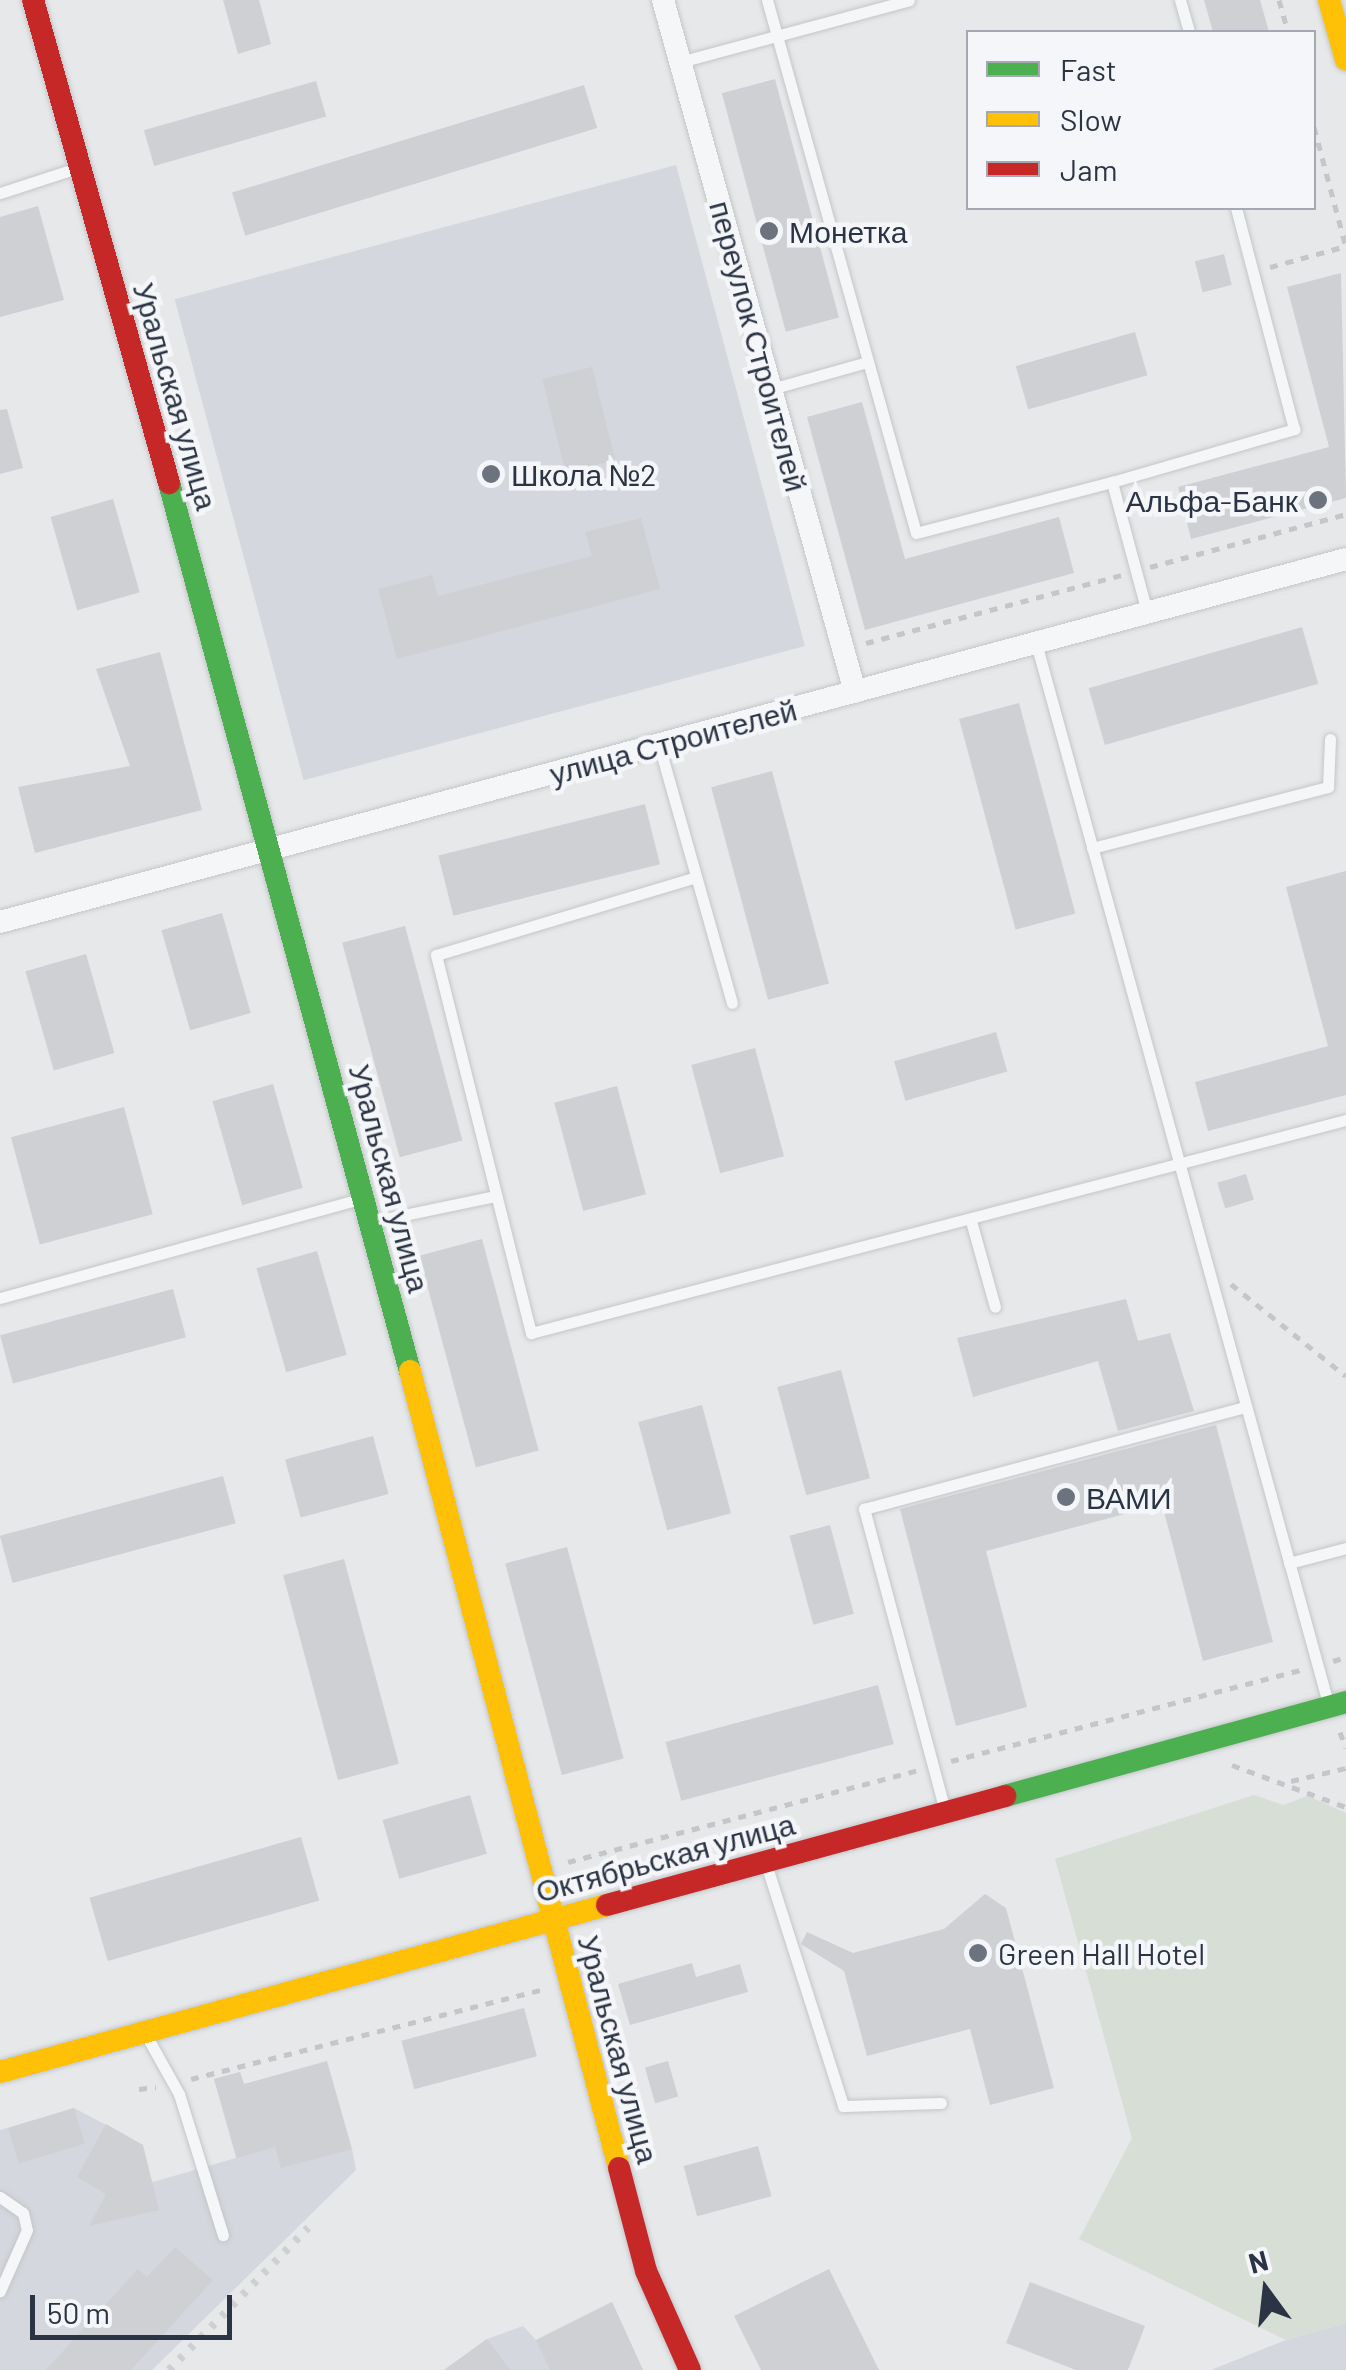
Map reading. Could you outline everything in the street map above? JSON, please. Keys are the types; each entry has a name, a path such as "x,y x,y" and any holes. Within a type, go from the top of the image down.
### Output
{"street":[{"name":"Уральская улица","path":"33,0 273,850 646,2271 690,2370"},
{"name":"переулок Строителей","path":"663,0 854,692"},
{"path":"1329,0 1346,60"},
{"name":"улица Строителей","path":"0,922 1346,559"},
{"name":"Октябрьская улица","path":"0,2072 1338,1704"}],"lane":[{"path":"767,0 916,533 1294,429 1236,210"},
{"path":"680,62 909,0"},
{"path":"1180,0 1188,30"},
{"path":"0,192 80,167"},
{"path":"771,388 867,362"},
{"path":"1112,482 1147,612"},
{"path":"1036,642 1289,1563 1338,1704"},
{"path":"1092,848 1328,787 1330,739"},
{"path":"659,745 732,1003"},
{"path":"696,877 436,955 531,1334 1346,1120"},
{"path":"371,1222 496,1196"},
{"path":"0,1298 364,1198"},
{"path":"971,1221 995,1307"},
{"path":"945,1811 864,1509 1246,1406"},
{"path":"1289,1563 1346,1548"},
{"path":"765,1860 842,2106 941,2103"},
{"path":"144,2032 174,2084 223,2234"},
{"path":"0,2197 23,2213 27,2230 0,2291"}],"path":[{"path":"1279,0 1287,30"},
{"path":"1252,272 1346,247 1316,134"},
{"path":"856,646 1346,514"},
{"path":"1206,1264 1346,1376"},
{"path":"1176,1748 1288,1782 1346,1808"},
{"path":"1288,1782 1346,1768"},
{"path":"140,2089 174,2084 571,1983"}],"shaded area":[{"name":"Школа №2","path":"676,165 805,646 304,780 175,299"},
{"path":"1254,1795 1283,1805 1308,1796 1346,1813 1346,2323 1286,2340 1079,2239 1132,2138 1055,1859"},
{"path":"240,2072 244,2084 352,2149 356,2170 152,2370 0,2370 0,2130 74,2108 106,2125 153,2182 236,2158 214,2079"},
{"path":"612,2302 643,2370 444,2370 487,2339 523,2326 536,2340"},
{"path":"1346,2323 1346,2370 1211,2370 1286,2340"}],"building":[{"path":"223,0 259,0 271,44 238,54"},
{"path":"1204,0 1260,0 1268,30 1212,30"},
{"path":"775,79 839,318 786,332 722,93"},
{"path":"316,81 326,117 154,166 144,130"},
{"path":"584,85 597,128 245,236 232,193"},
{"path":"38,206 64,300 0,317 0,217"},
{"path":"1224,254 1232,285 1203,292 1195,261"},
{"path":"1341,273 1346,498 1191,539 1178,487 1329,447 1287,287"},
{"path":"1135,332 1147,375 1028,409 1016,366"},
{"path":"592,367 615,460 566,472 543,379"},
{"path":"862,402 905,559 1059,517 1074,573 865,630 807,417"},
{"path":"7,409 23,468 0,474 0,410"},
{"path":"113,499 140,592 77,610 51,517"},
{"path":"641,518 660,589 397,659 378,589 432,575 438,596 592,556 585,532"},
{"path":"1302,627 1318,684 1105,745 1089,688"},
{"path":"160,652 202,810 35,853 18,787 130,766 96,669"},
{"path":"1019,703 1075,914 1016,930 959,719"},
{"path":"772,771 829,984 768,1000 711,787"},
{"path":"645,804 660,864 453,916 438,856"},
{"path":"1346,871 1346,1095 1208,1131 1195,1082 1328,1046 1286,887"},
{"path":"222,913 251,1013 190,1030 161,930"},
{"path":"405,926 462,1140 400,1157 342,943"},
{"path":"86,954 114,1053 54,1070 25,971"},
{"path":"996,1032 1007,1071 905,1101 894,1061"},
{"path":"755,1048 784,1156 720,1173 691,1065"},
{"path":"273,1084 303,1188 242,1205 212,1101"},
{"path":"617,1086 646,1194 583,1211 554,1103"},
{"path":"124,1107 153,1214 40,1244 11,1137"},
{"path":"1246,1174 1254,1200 1225,1209 1217,1183"},
{"path":"482,1239 539,1451 476,1467 419,1256"},
{"path":"317,1251 347,1355 286,1372 256,1268"},
{"path":"173,1289 186,1337 13,1384 0,1335"},
{"path":"1126,1299 1138,1341 1170,1333 1194,1411 1118,1431 1098,1361 973,1397 957,1338"},
{"path":"841,1370 870,1478 806,1495 777,1387"},
{"path":"702,1405 731,1513 667,1530 638,1422"},
{"path":"1216,1425 1273,1642 1203,1661 1162,1504 986,1551 1027,1707 956,1726 900,1509"},
{"path":"373,1436 389,1494 301,1518 285,1460"},
{"path":"223,1476 236,1523 13,1583 0,1536"},
{"path":"830,1525 854,1614 813,1625 789,1536"},
{"path":"567,1547 624,1759 562,1775 505,1564"},
{"path":"344,1559 399,1764 338,1780 283,1575"},
{"path":"878,1685 894,1744 681,1801 665,1742"},
{"path":"470,1795 487,1854 399,1879 383,1820"},
{"path":"301,1837 319,1900 108,1961 90,1898"},
{"path":"985,1894 1006,1908 1054,2088 990,2105 970,2029 867,2056 844,1971 801,1944 807,1932 853,1953 944,1929"},
{"path":"692,1963 696,1977 740,1964 748,1992 630,2025 618,1984"},
{"path":"524,2008 537,2056 414,2089 401,2041"},
{"path":"327,2061 352,2149 281,2168 275,2147 237,2158 214,2079 240,2072 244,2084"},
{"path":"668,2061 678,2097 655,2103 645,2068"},
{"path":"74,2108 85,2143 19,2164 8,2128"},
{"path":"106,2124 143,2145 159,2210 89,2226 106,2194 77,2177"},
{"path":"758,2146 771,2196 697,2216 684,2166"},
{"path":"175,2247 213,2280 131,2370 46,2370 138,2269 147,2277"},
{"path":"829,2269 879,2370 761,2370 734,2316"},
{"path":"1030,2282 1145,2326 1128,2370 1076,2370 1006,2343"},
{"path":"612,2302 643,2370 550,2370 536,2340"},
{"path":"487,2339 510,2370 444,2370"}],"railway":[{"path":"169,2370 308,2228"}],"traffic: fast":[{"path":"169,483 410,1371"},
{"path":"1005,1796 1346,1702"}],"traffic: slow":[{"path":"1329,0 1346,60"},
{"path":"410,1371 619,2168"},
{"path":"0,2072 607,1905"}],"traffic: jam":[{"path":"33,0 169,483"},
{"path":"607,1905 1005,1796"},
{"path":"619,2168 646,2271 690,2370"}],"place":[{"name":"Монетка","path":"769,231"},
{"name":"Школа №2","path":"491,474"},
{"name":"Альфа-Банк","path":"1318,500"},
{"name":"ВАМИ","path":"1066,1497"},
{"name":"Green Hall Hotel","path":"978,1953"}]}
